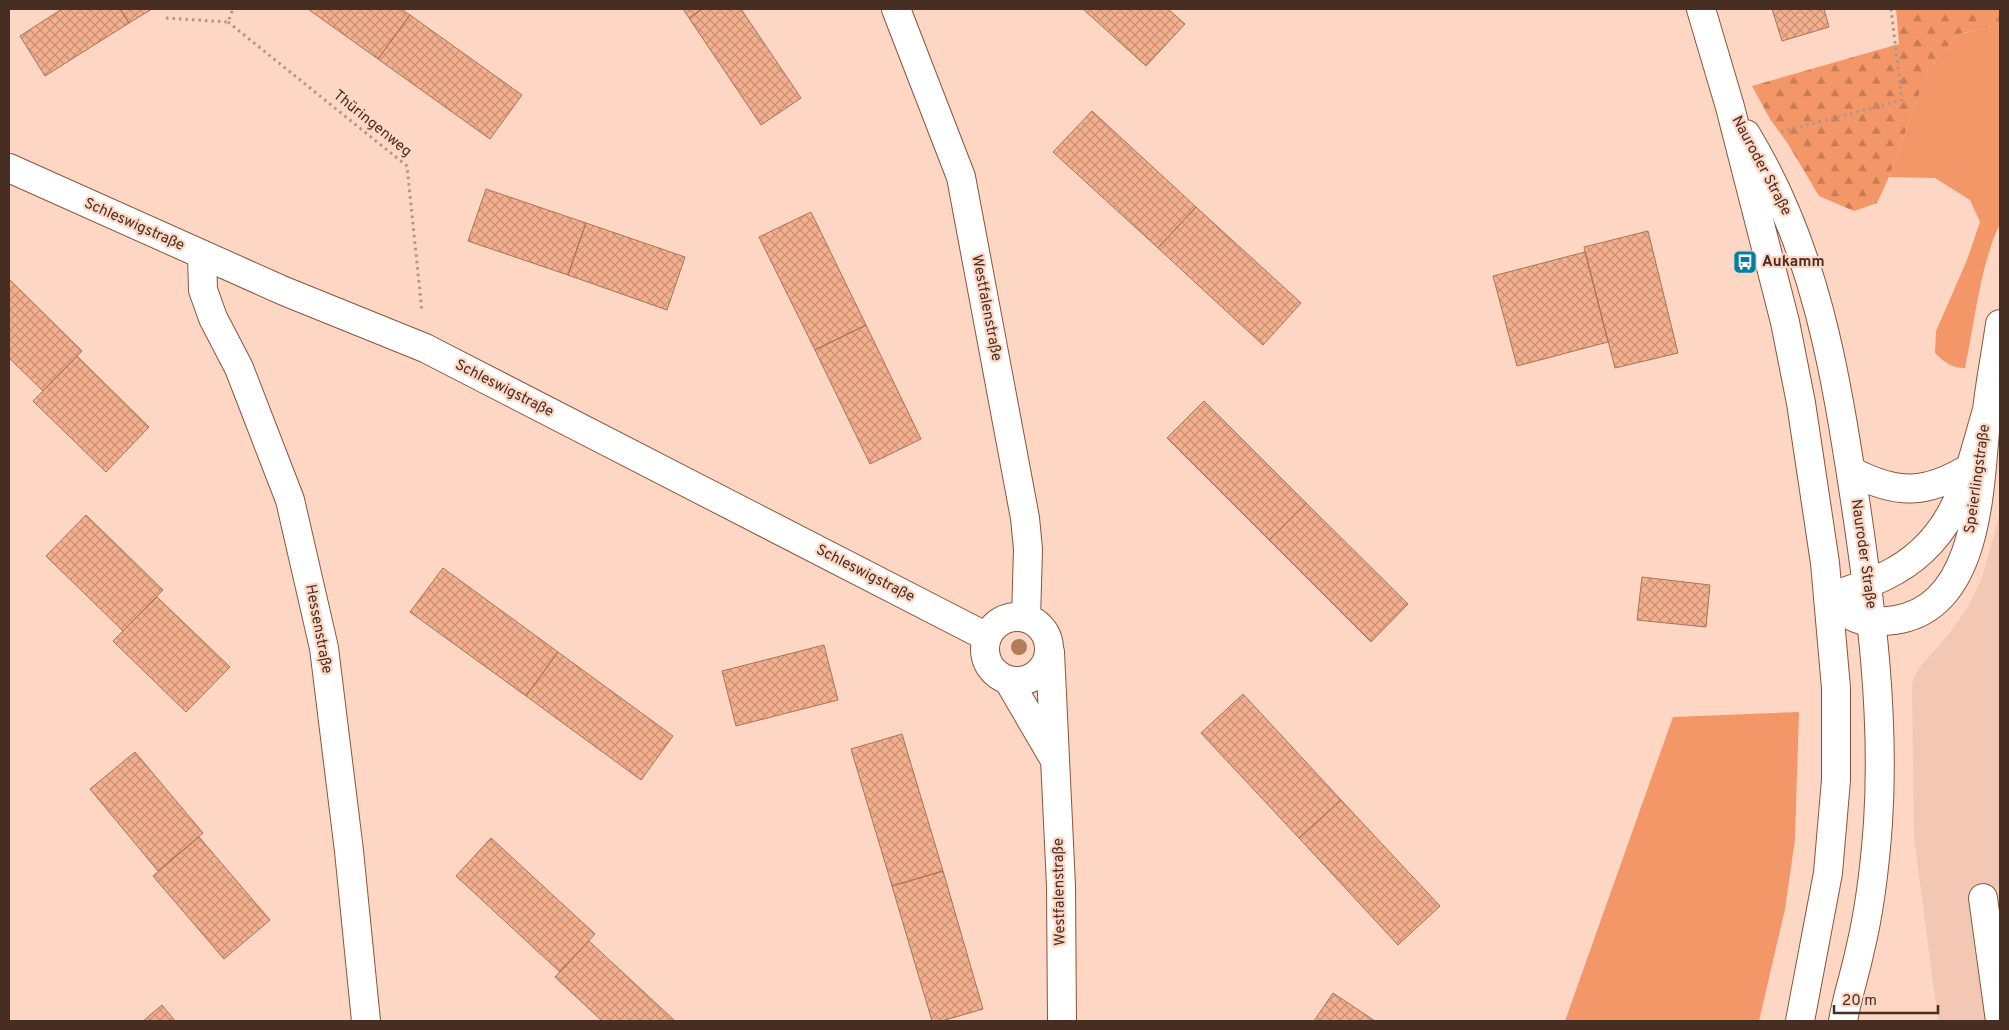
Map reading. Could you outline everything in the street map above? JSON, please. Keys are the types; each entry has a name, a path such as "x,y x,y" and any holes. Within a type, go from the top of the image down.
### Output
{"street":[{"name":"Westfalenstraße","path":"896,9 962,177 1025,518 1028,549 1026,618"},
{"name":"Nauroder Straße","path":"1701,9 1730,107 1786,322 1802,403 1828,597 1837,703 1835,799 1822,917 1800,1021"},
{"name":"Nauroder Straße","path":"1730,107 1750,140 1787,212 1816,293 1837,384 1873,623 1880,760 1878,824 1868,908 1843,1021"},
{"name":"Schleswigstraße","path":"9,168 202,255 425,348 987,637"},
{"name":"Hessenstraße","path":"202,255 202,290 213,318 239,368 290,500 324,648 349,850 366,1021"},
{"name":"Speierlingstraße","path":"1828,597 1852,618 1873,623 1907,618 1919,613 1942,597 1953,581 1961,566 1970,537 1978,492 1987,410 2000,324"},
{"name":"Speierlingstraße","path":"1828,597 1868,584 1885,576 1913,559 1936,538 1953,513 1971,467 1987,410"},
{"name":"Speierlingstraße","path":"1850,471 1886,486 1917,489 1945,481 1971,467"},
{"path":"1016,616 1026,618 1036,622 1044,630 1049,640 1050,652 1048,661 1036,676 1026,680 1008,680 990,667 986,658 987,637 999,622 1016,616"},
{"name":"Westfalenstraße","path":"1050,652 1061,886 1062,1021"},
{"name":"Westfalenstraße","path":"1008,680 1056,763"},
{"path":"1982,898 2000,1021"}],"path":[{"path":"166,18 228,22 233,9"},
{"path":"1750,140 1902,100 1891,9"},
{"name":"Thüringenweg","path":"228,22 407,166 425,348"}],"shaded area":[{"path":"2000,512 2000,1021 1938,1021 1914,837 1913,679 1919,668 1948,635 1968,607 1982,578"}],"green space":[{"path":"1896,9 2000,9 2000,25 1959,34 1928,70 1889,177 1877,203 1854,211 1819,196 1788,144 1770,119 1752,86 1899,44"},
{"path":"2000,25 2000,224 1993,239 1983,275 1965,368 1960,368 1948,364 1935,353 1936,331 1967,260 1980,222 1970,200 1935,178 1889,177 1928,70 1959,34"},
{"path":"1799,712 1795,839 1785,909 1759,1021 1565,1021 1673,717"}],"building":[{"path":"62,9 120,9 129,23 45,76 20,36"},
{"path":"120,9 152,9 129,23"},
{"path":"308,9 401,9 410,15 378,59"},
{"path":"683,9 702,9 689,18"},
{"path":"702,9 741,9 801,98 761,125 689,18"},
{"path":"1083,9 1168,9 1185,24 1146,66"},
{"path":"1772,9 1824,9 1829,27 1782,41"},
{"path":"410,15 522,95 490,139 378,59"},
{"path":"1092,111 1196,207 1158,248 1053,152"},
{"path":"486,189 586,223 568,275 468,241"},
{"path":"1196,207 1301,303 1263,345 1158,248"},
{"path":"811,212 866,325 815,350 759,237"},
{"path":"586,223 685,257 667,310 568,275"},
{"path":"1648,231 1678,353 1615,368 1584,247"},
{"path":"1585,252 1608,342 1517,366 1493,276"},
{"path":"9,279 82,351 43,391 9,358"},
{"path":"866,325 921,439 870,464 815,350"},
{"path":"77,356 149,427 106,472 33,401"},
{"path":"1204,401 1306,503 1269,540 1167,438"},
{"path":"1306,503 1408,604 1371,642 1269,540"},
{"path":"86,515 163,590 123,631 46,556"},
{"path":"443,568 558,652 526,696 410,612"},
{"path":"1642,577 1710,585 1706,627 1637,620"},
{"path":"157,597 230,667 186,712 113,641"},
{"path":"824,645 838,700 736,726 722,671"},
{"path":"558,652 673,736 641,780 526,696"},
{"path":"1243,694 1341,800 1299,838 1201,733"},
{"path":"902,734 943,871 892,886 851,749"},
{"path":"135,752 203,833 158,871 90,789"},
{"path":"1341,800 1440,906 1398,945 1299,838"},
{"path":"199,837 270,920 224,959 153,876"},
{"path":"491,838 595,934 560,972 456,876"},
{"path":"943,871 983,1009 942,1021 932,1021 892,886"},
{"path":"589,941 675,1021 602,1021 555,977"},
{"path":"1333,993 1375,1021 1314,1021"},
{"path":"162,1005 175,1021 143,1021"}],"place":[{"name":"Aukamm","path":"1745,262"}]}
